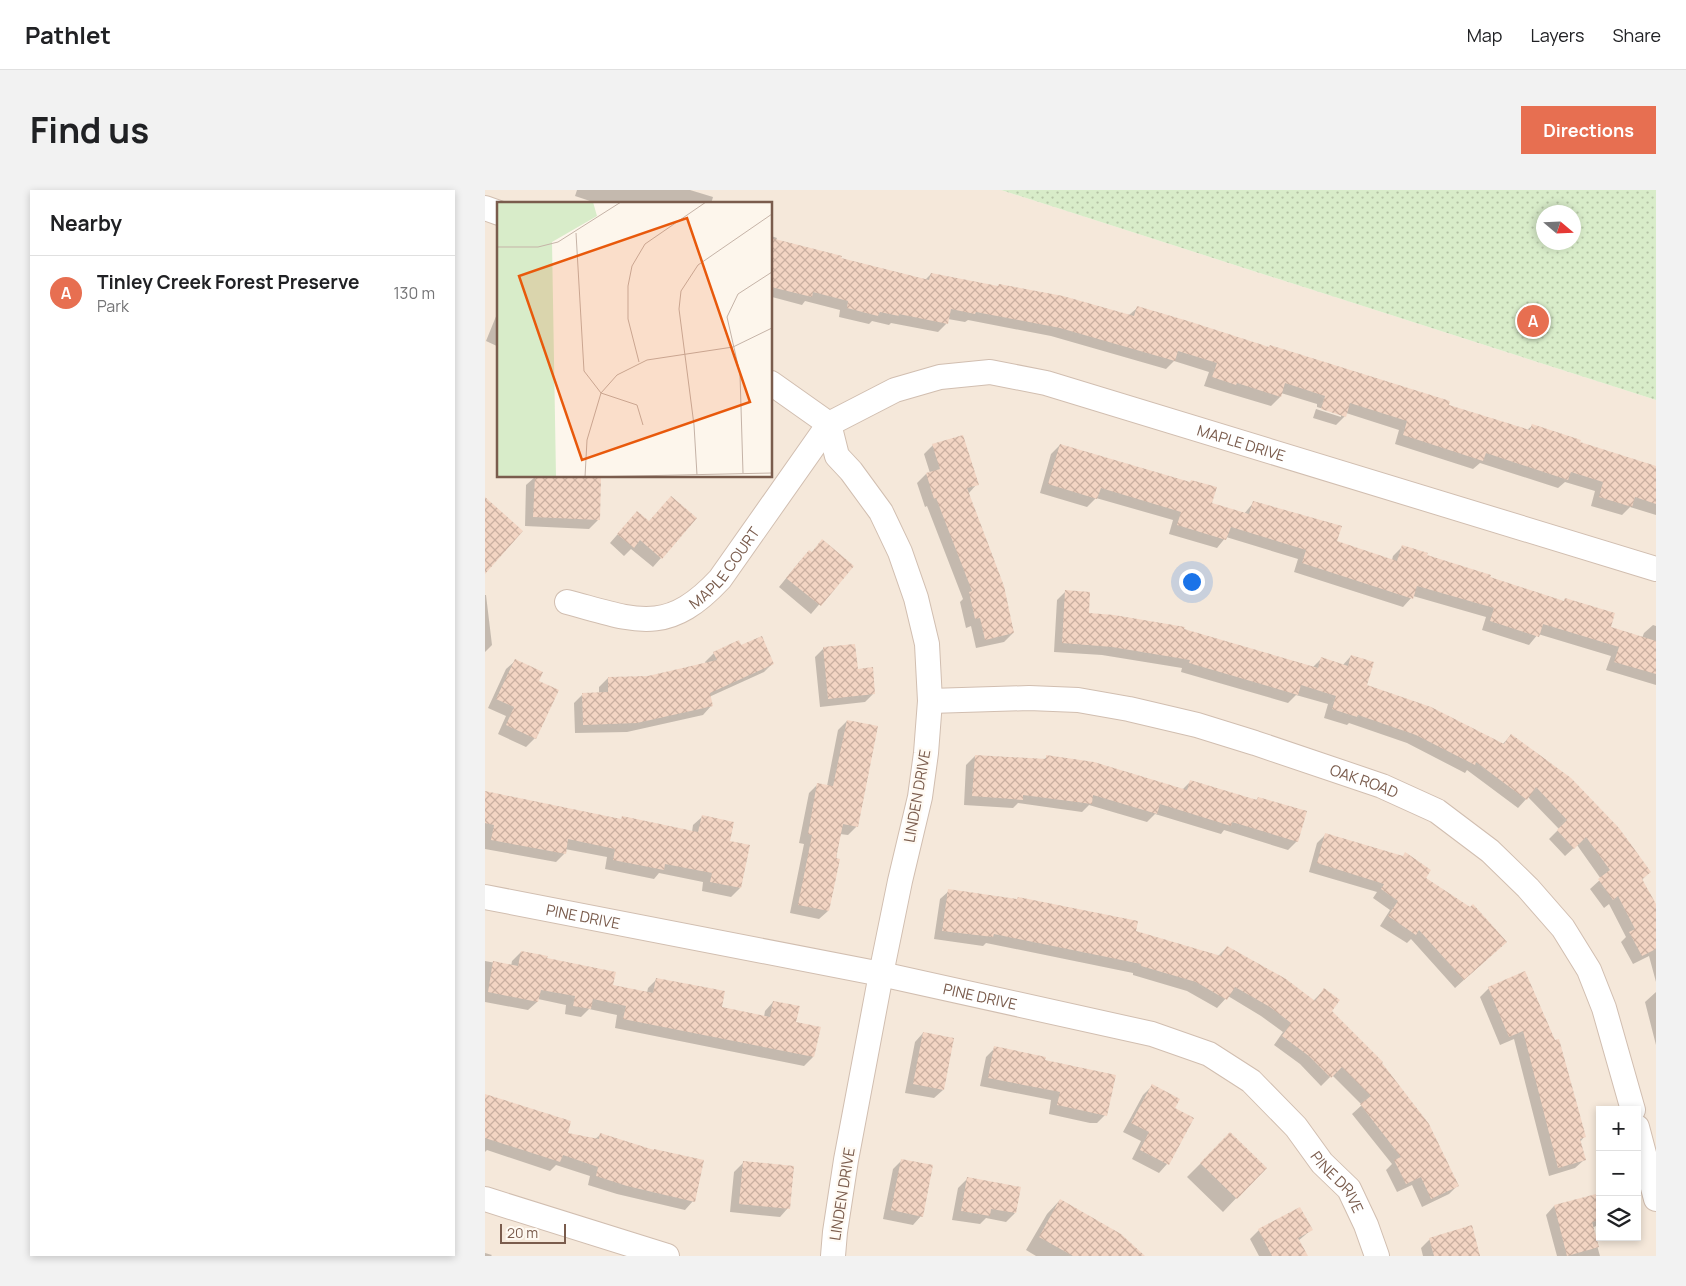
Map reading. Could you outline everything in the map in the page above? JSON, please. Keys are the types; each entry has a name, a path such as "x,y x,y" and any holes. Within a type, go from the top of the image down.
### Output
{"street":[{"path":"485,208 497,212"},
{"name":"MAPLE DRIVE","path":"829,424 895,390 940,378 989,372 1045,383 1656,569"},
{"path":"773,385 829,424"},
{"name":"MAPLE COURT","path":"567,602 625,618 653,620 689,607 706,594 720,579 829,424"},
{"name":"LINDEN DRIVE","path":"829,424 837,456 851,471 881,512 900,552 916,598 927,644 930,701 920,797 881,974 846,1160 833,1256"},
{"name":"OAK ROAD","path":"930,701 1029,698 1078,700 1129,709 1197,724 1255,743 1382,786 1437,811 1490,851 1528,888 1563,928 1589,970 1604,1008 1632,1106"},
{"name":"PINE DRIVE","path":"485,897 881,974 1152,1034 1209,1054 1251,1081 1296,1127 1322,1163 1349,1189 1366,1225 1377,1256"},
{"path":"1641,1142 1656,1199"},
{"path":"485,1199 667,1256"}],"shaded area":[{"path":"485,190 1001,190 1656,400 1656,1256 485,1256"}],"green space":[{"path":"1001,190 1656,190 1656,400"}],"building":[{"path":"773,239 929,280 931,273 998,286 999,284 1063,296 1134,316 1137,306 1269,347 1270,345 1450,401 1449,405 1530,430 1532,424 1581,440 1580,442 1656,466 1656,504 1635,497 1632,507 1599,497 1603,482 1571,472 1568,480 1486,453 1483,461 1403,435 1407,421 1350,403 1346,417 1321,409 1325,396 1285,383 1281,397 1237,383 1236,385 1212,377 1217,363 1178,351 1175,361 1060,328 976,312 975,314 951,309 948,324 899,314 899,316 880,312 878,316 847,308 848,301 813,292 812,297 773,287"},
{"path":"963,435 979,485 967,488 1004,586 1014,633 985,640 980,618 975,619 969,592 972,591 936,498 934,499 926,473 940,469 932,444"},
{"path":"1060,444 1190,482 1191,480 1217,487 1212,503 1249,514 1253,501 1342,526 1337,541 1397,561 1402,545 1564,601 1565,598 1615,613 1611,627 1656,641 1656,674 1614,662 1619,647 1543,624 1539,637 1490,621 1494,608 1417,586 1413,599 1302,563 1306,550 1231,527 1226,540 1177,525 1181,512 1101,488 1097,499 1048,484"},
{"path":"535,478 601,478 600,520 533,517"},
{"path":"671,496 697,518 662,559 640,540 634,548 617,534 637,511 649,521"},
{"path":"485,497 523,531 485,574"},
{"path":"822,539 854,566 821,606 786,578 809,550 812,552"},
{"path":"1065,590 1090,592 1089,613 1114,615 1185,627 1184,629 1318,668 1321,657 1348,666 1351,655 1374,662 1367,685 1431,707 1504,744 1511,734 1571,778 1619,828 1651,872 1642,879 1656,904 1656,949 1642,956 1629,932 1635,929 1618,896 1613,900 1598,879 1610,870 1586,837 1574,849 1557,830 1567,820 1536,787 1527,800 1476,762 1475,765 1416,735 1358,715 1357,717 1332,709 1336,696 1301,685 1298,695 1189,663 1190,660 1112,647 1062,643"},
{"path":"762,636 774,664 710,693 713,706 637,723 583,725 582,693 608,692 608,677 648,676 717,660 713,652 739,640 741,645"},
{"path":"855,644 858,669 873,667 875,694 828,699 823,647"},
{"path":"515,659 543,672 539,681 559,690 536,739 506,725 514,707 496,699"},
{"path":"847,720 878,726 858,827 843,824 836,858 840,859 829,911 798,905 812,835 808,834 817,783 833,786"},
{"path":"975,755 1046,759 1046,755 1094,762 1187,790 1190,780 1257,800 1258,797 1307,811 1298,842 1232,822 1231,826 1160,804 1157,814 1093,795 1092,804 1023,795 1023,800 972,796"},
{"path":"485,791 621,819 622,816 698,832 702,815 734,822 730,841 750,845 741,888 710,882 712,873 665,864 664,870 613,860 615,849 568,839 566,854 491,840 494,825 485,823"},
{"path":"1325,833 1403,856 1405,852 1431,870 1426,878 1470,907 1473,904 1507,942 1464,980 1419,930 1416,935 1388,916 1398,901 1381,889 1384,884 1317,863"},
{"path":"948,889 1017,899 1018,897 1138,921 1136,931 1221,956 1227,946 1286,979 1315,1001 1324,988 1340,1000 1332,1011 1383,1062 1429,1124 1459,1186 1431,1199 1421,1177 1406,1184 1394,1160 1401,1157 1360,1104 1371,1096 1342,1067 1331,1078 1309,1056 1282,1036 1291,1023 1270,1007 1235,987 1227,1000 1196,982 1141,966 1141,964 994,934 993,937 942,931"},
{"path":"521,951 616,972 613,985 653,993 656,978 725,991 722,1007 770,1017 773,1001 800,1006 796,1022 821,1027 814,1057 623,1019 626,1006 593,999 591,1009 573,1006 575,996 541,990 538,1002 488,992 493,961 518,966"},
{"path":"1525,971 1555,1040 1559,1039 1586,1137 1580,1139 1586,1160 1558,1168 1523,1031 1509,1037 1488,987"},
{"path":"923,1032 954,1038 944,1090 913,1084"},
{"path":"994,1046 1046,1057 1045,1060 1116,1075 1107,1116 1057,1105 1060,1092 988,1078"},
{"path":"1152,1084 1180,1099 1175,1108 1194,1118 1169,1165 1140,1150 1149,1132 1131,1123"},
{"path":"485,1094 571,1121 568,1133 599,1139 600,1133 654,1150 704,1160 695,1202 627,1186 596,1176 598,1167 563,1155 560,1162 485,1138"},
{"path":"1230,1132 1267,1168 1237,1199 1200,1163"},
{"path":"901,1159 933,1165 923,1217 891,1210"},
{"path":"743,1161 794,1166 790,1209 739,1204"},
{"path":"967,1177 1021,1187 1016,1213 991,1209 990,1216 961,1211"},
{"path":"1596,1194 1596,1221 1592,1222 1599,1247 1567,1256 1554,1205"},
{"path":"1060,1199 1121,1234 1145,1256 1073,1256 1039,1237"},
{"path":"1300,1207 1313,1230 1298,1238 1308,1256 1272,1256 1258,1229"},
{"path":"1472,1225 1480,1256 1434,1256 1429,1238"}],"place":[{"name":"Tinley Creek Forest Preserve","path":"1533,321"}]}
